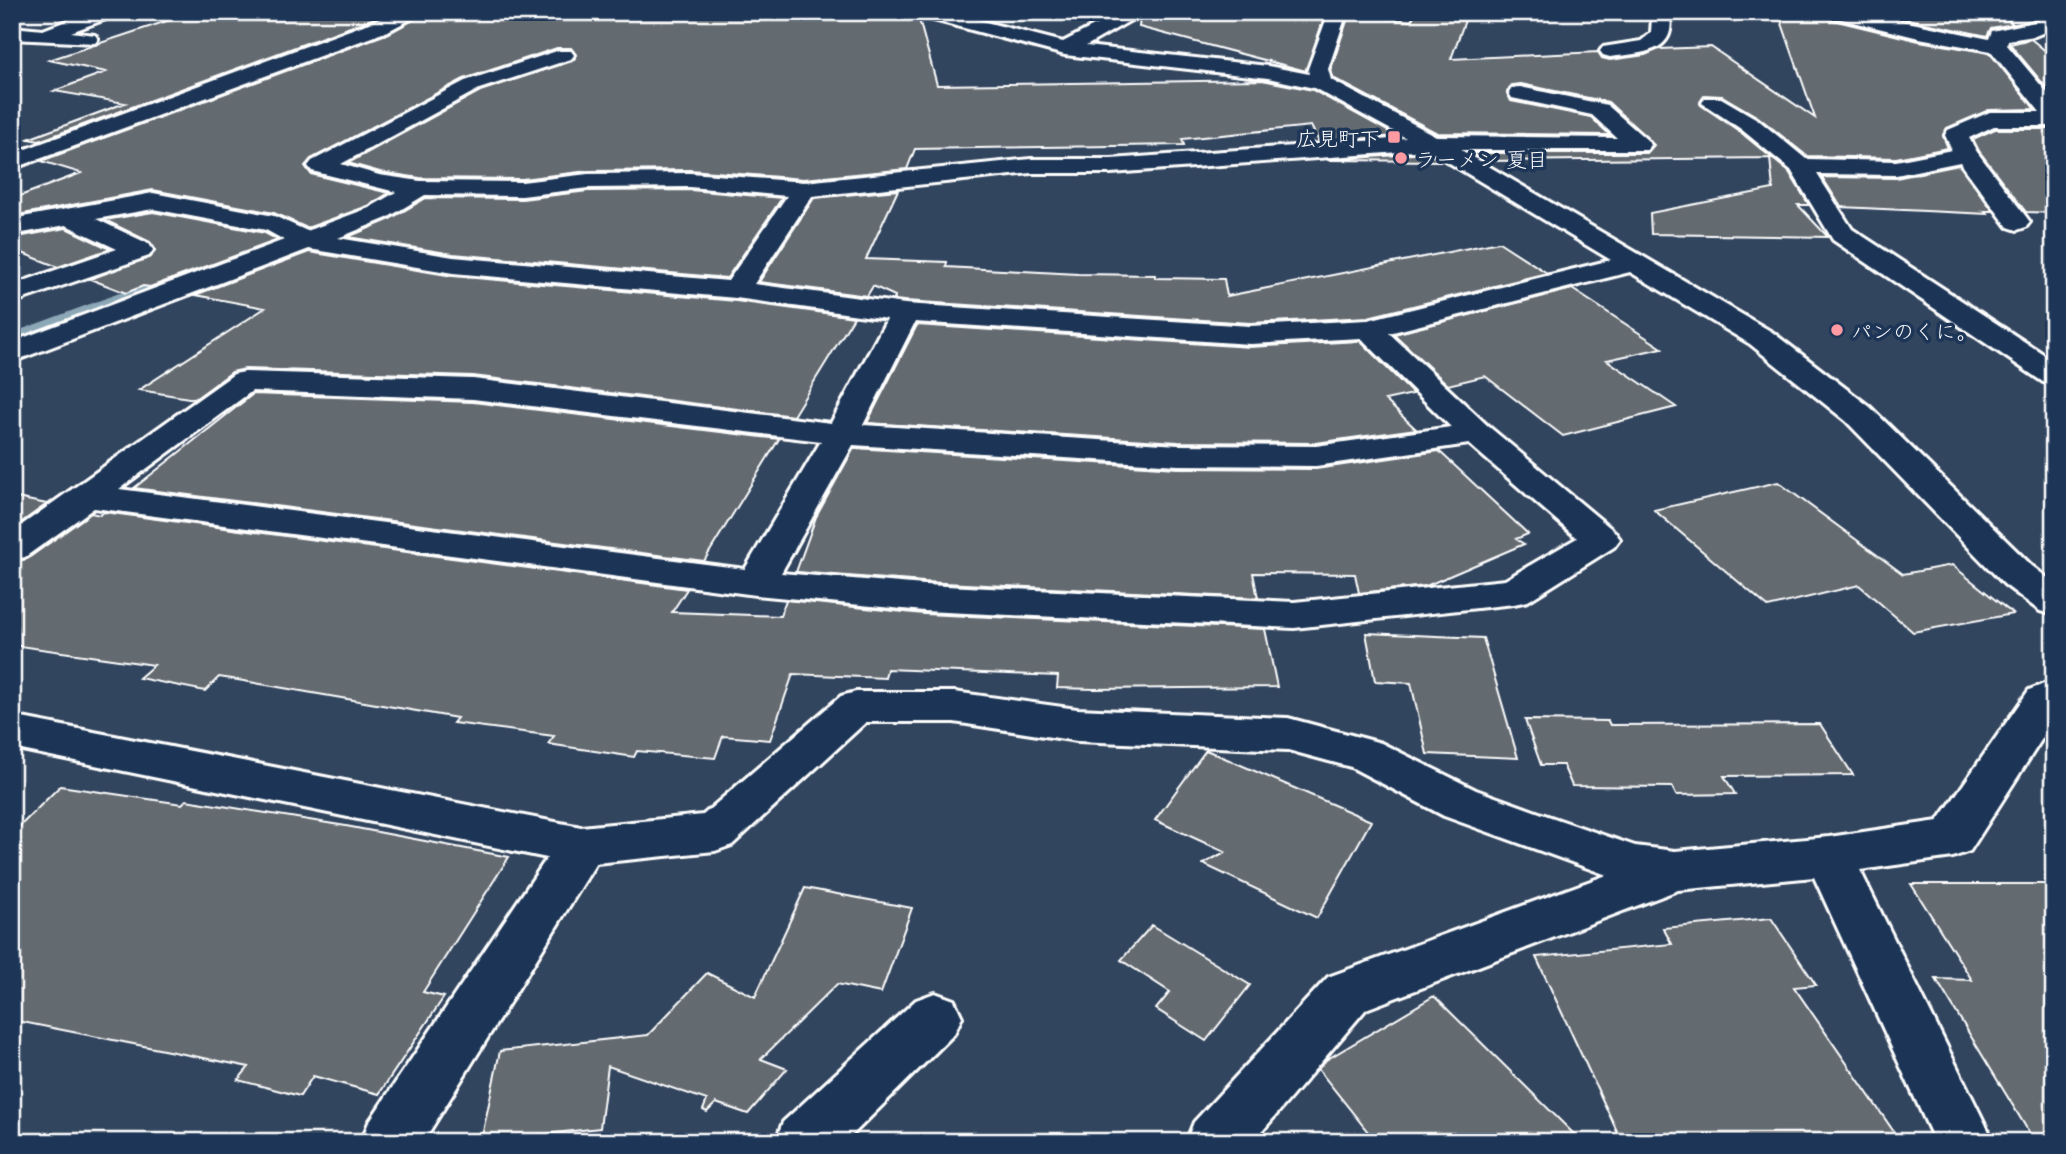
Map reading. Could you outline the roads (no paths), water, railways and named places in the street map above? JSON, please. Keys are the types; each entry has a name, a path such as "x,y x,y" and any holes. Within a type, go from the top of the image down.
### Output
{"street":[{"path":"44,35 107,12"},
{"path":"12,162 368,32 415,12"},
{"path":"514,12 527,12"},
{"path":"925,12 1065,49 1268,72 1321,83 1432,144 1761,338 1858,414 2018,575 2054,602"},
{"path":"1065,49 1136,12"},
{"path":"1321,83 1318,69 1333,19 1338,12"},
{"path":"1610,51 1647,47 1661,35 1661,14 1657,12"},
{"path":"1835,12 1919,32 1997,46 2054,117"},
{"path":"1997,46 1999,35 2044,32 2049,12"},
{"path":"12,33 88,39"},
{"path":"564,55 472,85 320,166 377,182 421,188 522,189 588,181 690,180 804,189 1031,166 1111,166 1432,144 1639,145 1599,110 1520,93"},
{"path":"1713,103 1749,124 1800,166 1842,234 2054,375"},
{"path":"2017,222 1966,154 1956,135 1990,120 2054,117"},
{"path":"1800,166 1896,168 1966,154"},
{"path":"12,353 294,234 378,213 421,188"},
{"path":"736,290 804,189"},
{"path":"12,227 153,201 274,224 294,234 453,265 736,290 905,313 1251,335 1368,329 1634,263"},
{"path":"12,295 140,250 68,216"},
{"path":"756,583 842,434 905,313"},
{"path":"87,496 756,583 924,598 1294,615 1514,592 1601,539 1476,433 1368,329"},
{"path":"12,549 245,381 473,389 842,434 1178,455 1316,456 1476,433"},
{"path":"12,732 581,846 715,832 856,707 954,707 1077,725 1288,734 1365,755 1460,803 1528,828 1634,865 1675,871 1829,856 1953,838 2044,701 2054,695"},
{"path":"390,1142 581,846"},
{"path":"1829,856 1965,1142"},
{"path":"1215,1142 1347,993 1675,871"},
{"path":"804,1142 935,1017"}],"waterway":[{"path":"12,338 168,279"}],"place":[{"name":"広見町下","path":"1394,137"},
{"name":"ラーメン 夏目","path":"1401,158"},
{"name":"パンのくに。","path":"1837,330"}]}
